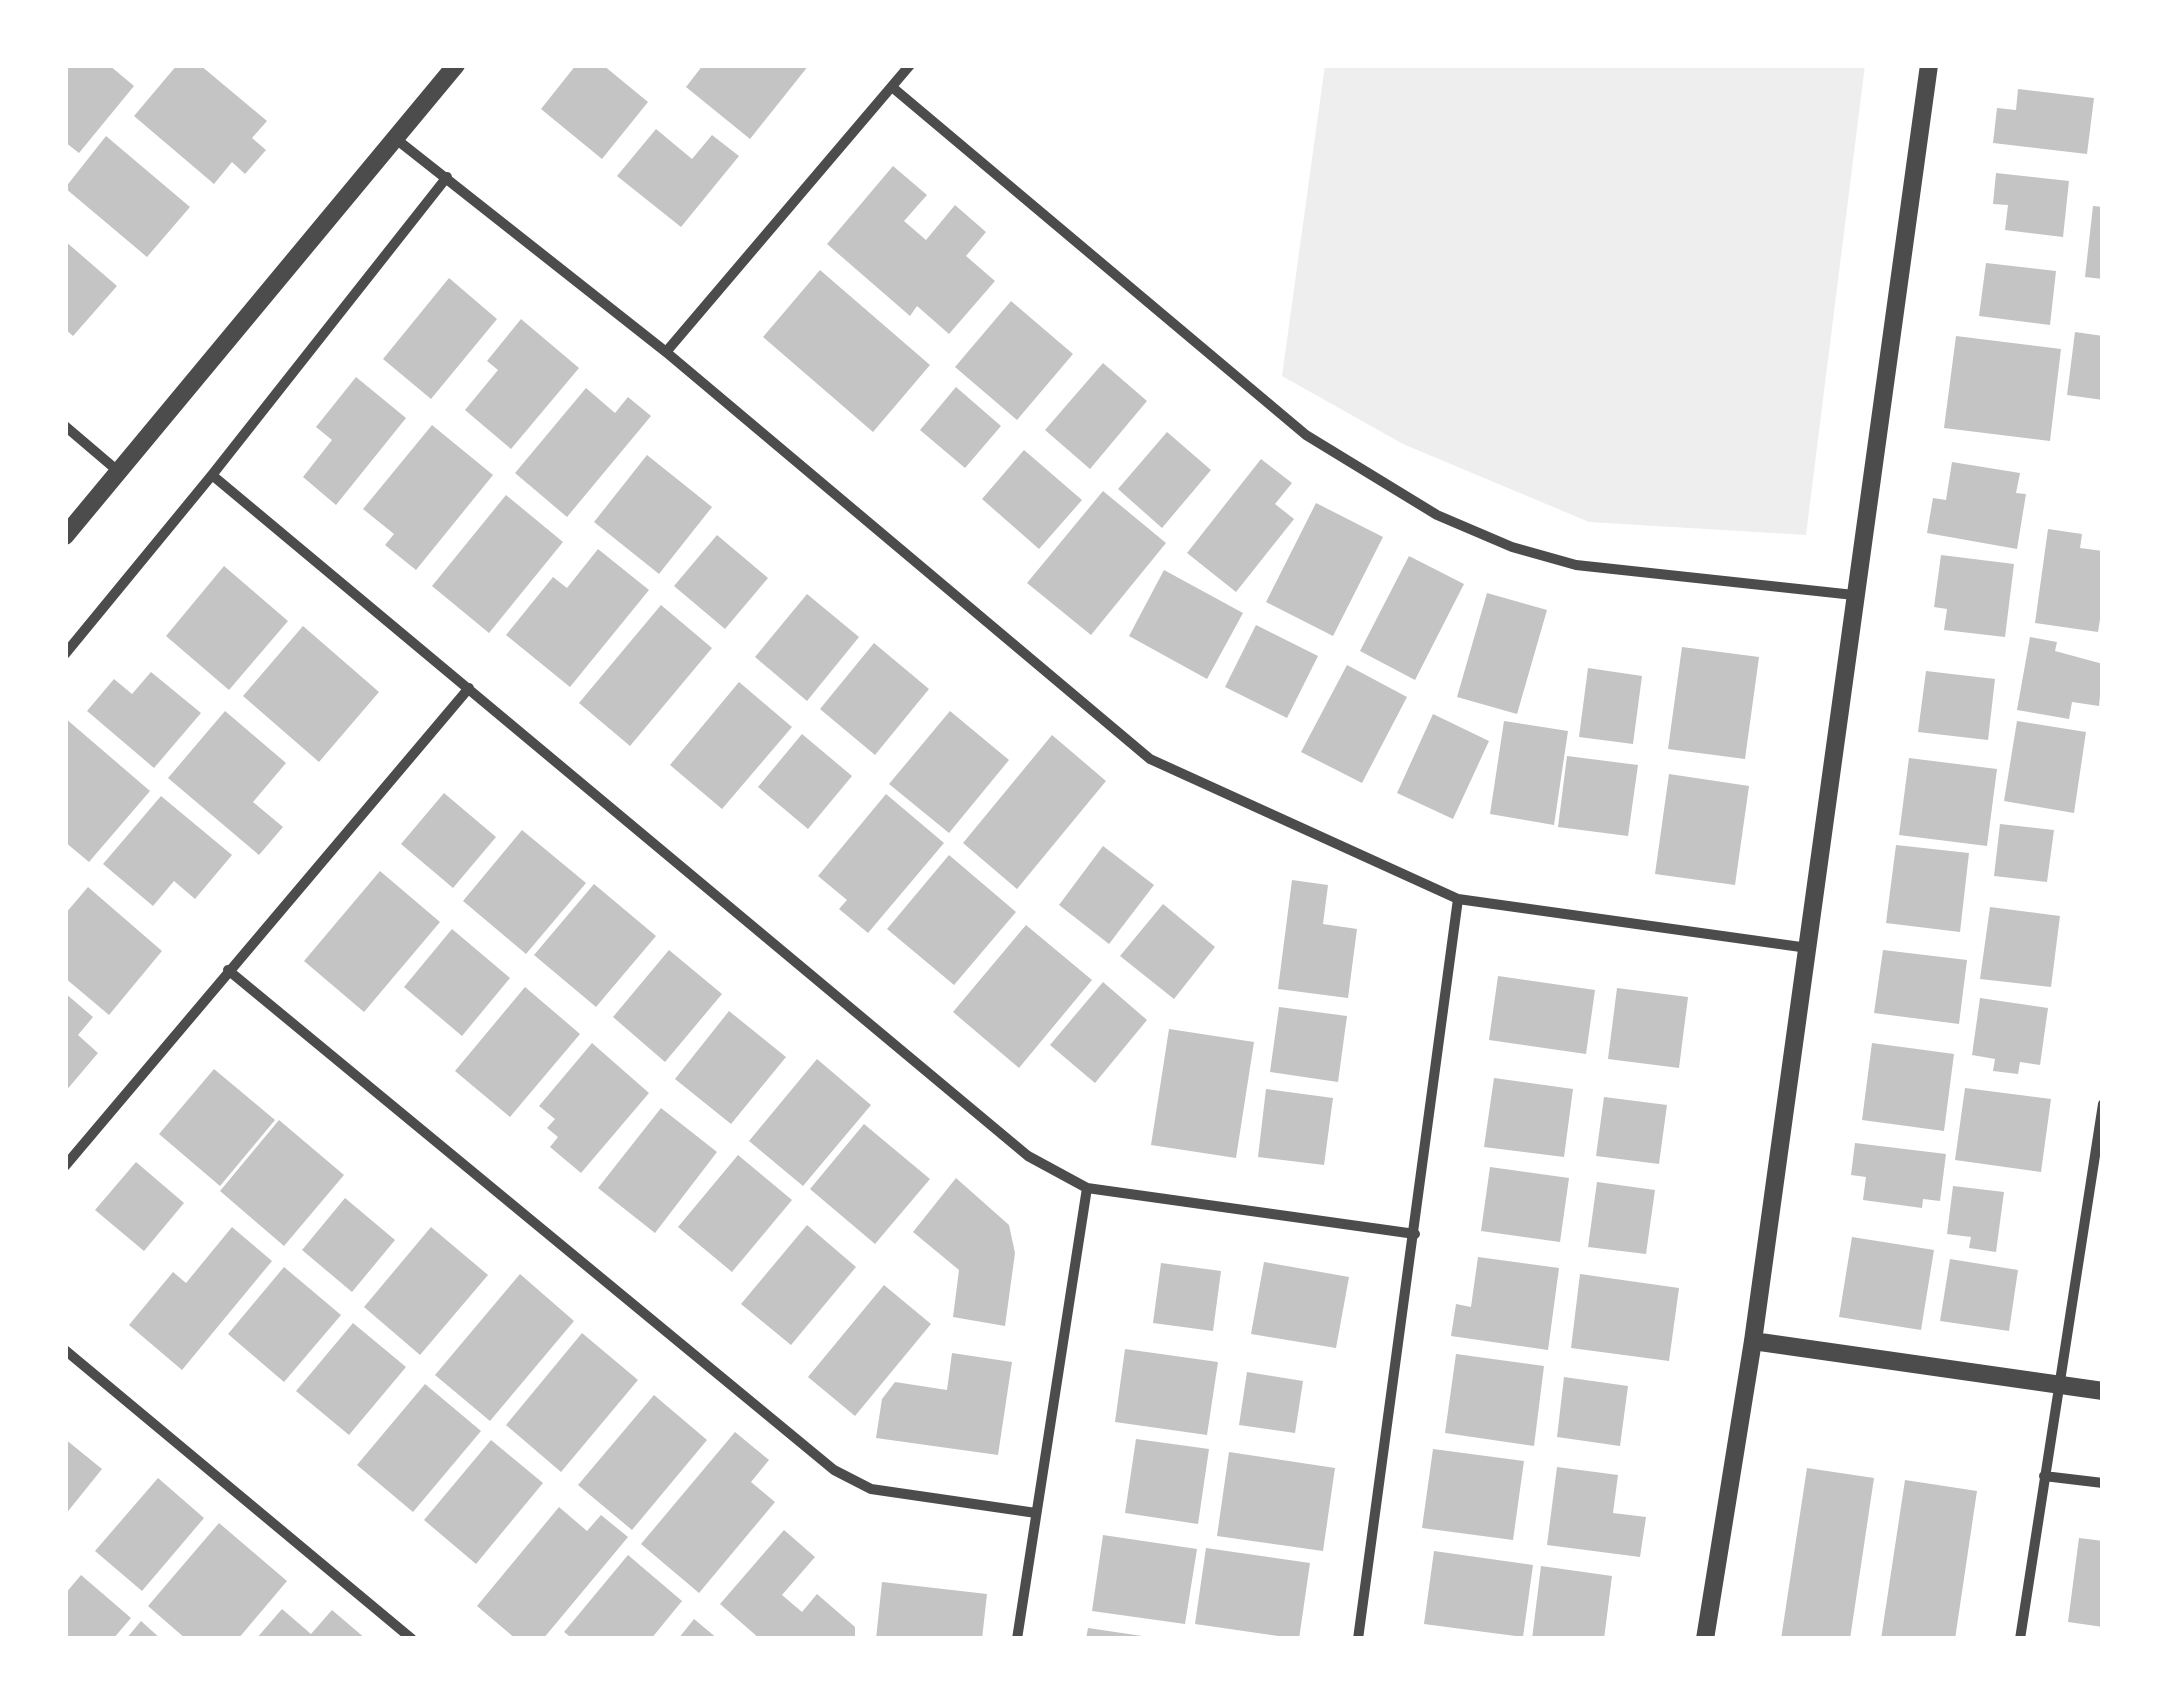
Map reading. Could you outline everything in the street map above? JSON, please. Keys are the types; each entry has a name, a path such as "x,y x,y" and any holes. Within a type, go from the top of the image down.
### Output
{"street":[{"path":"65,536 456,65"},
{"path":"666,352 910,65"},
{"path":"1705,1639 1753,1341 1929,65"},
{"path":"892,86 1306,436 1436,515 1512,547 1576,564 1854,596"},
{"path":"396,139 666,352 1150,759 1458,898 1808,948"},
{"path":"65,654 447,177"},
{"path":"65,426 118,472"},
{"path":"212,475 1028,1156 1087,1188 1415,1234"},
{"path":"65,1166 470,688"},
{"path":"1358,1639 1458,898"},
{"path":"228,970 834,1470 871,1489 1036,1513"},
{"path":"2020,1639 2103,1104"},
{"path":"1017,1639 1087,1188"},
{"path":"1753,1341 2103,1391"},
{"path":"65,1350 412,1639"},
{"path":"2044,1476 2103,1483"}],"shaded area":[{"path":"1325,65 1865,65 1806,535 1589,522 1403,444 1282,376"}],"building":[{"path":"65,65 109,65 134,86 79,153 65,142"},
{"path":"177,65 200,65 267,121 252,138 266,150 245,174 232,162 214,184 134,116"},
{"path":"576,65 603,65 648,102 602,159 541,109"},
{"path":"703,65 809,65 750,139 686,87"},
{"path":"2018,89 2094,98 2087,154 1993,143 1997,108 2016,110"},
{"path":"656,129 692,159 712,135 739,156 681,227 617,176"},
{"path":"106,136 190,207 147,257 65,188"},
{"path":"893,166 927,195 904,221 926,240 955,205 986,232 966,256 995,281 949,334 917,306 910,316 827,244"},
{"path":"1996,173 2069,181 2063,237 2005,230 2008,205 1993,204"},
{"path":"2093,206 2103,207 2103,279 2085,277"},
{"path":"65,241 117,286 73,336 65,329"},
{"path":"1986,263 2056,271 2050,325 1979,316"},
{"path":"820,270 930,365 873,432 763,337"},
{"path":"449,278 497,319 431,399 383,359"},
{"path":"1011,301 1073,354 1017,420 955,367"},
{"path":"521,319 579,368 511,449 465,410 498,370 487,361"},
{"path":"2075,332 2103,336 2103,400 2067,395"},
{"path":"1956,336 2061,349 2050,441 1944,428"},
{"path":"1103,363 1147,401 1090,469 1045,430"},
{"path":"356,377 406,418 336,505 303,477 332,440 316,427"},
{"path":"956,387 1001,426 965,468 920,430"},
{"path":"586,388 615,413 628,397 651,416 567,517 515,473"},
{"path":"432,425 493,475 416,570 385,545 394,534 363,509"},
{"path":"1167,432 1211,470 1162,528 1118,489"},
{"path":"1024,450 1082,500 1039,549 982,499"},
{"path":"647,455 712,507 659,574 594,522"},
{"path":"1261,459 1292,483 1275,504 1294,519 1236,592 1187,553"},
{"path":"1952,462 2020,473 2016,493 2026,494 2017,549 1927,533 1933,498 1946,500"},
{"path":"1103,491 1166,543 1091,635 1027,583"},
{"path":"506,495 563,542 489,633 432,586"},
{"path":"1316,503 1383,537 1333,636 1266,602"},
{"path":"2048,529 2082,534 2080,548 2103,551 2103,600 2098,632 2035,623"},
{"path":"717,535 768,578 725,629 674,586"},
{"path":"598,549 649,590 570,687 506,635 553,577 567,588"},
{"path":"1941,555 2014,564 2005,637 1944,630 1947,609 1934,607"},
{"path":"1409,556 1464,584 1415,680 1360,651"},
{"path":"224,566 288,621 229,690 166,636"},
{"path":"1164,570 1243,613 1207,679 1129,636"},
{"path":"1487,593 1547,610 1517,714 1457,697"},
{"path":"807,594 859,637 807,701 755,657"},
{"path":"661,605 712,648 630,746 579,703"},
{"path":"1256,625 1318,656 1287,718 1225,687"},
{"path":"303,626 379,692 319,762 243,696"},
{"path":"2030,637 2057,642 2055,651 2103,664 2099,706 2072,702 2069,719 2017,710"},
{"path":"874,643 929,689 875,755 820,709"},
{"path":"1682,647 1759,657 1745,759 1668,749"},
{"path":"1347,665 1407,697 1362,783 1301,752"},
{"path":"1588,668 1642,676 1633,744 1579,737"},
{"path":"1926,671 1995,679 1988,740 1918,732"},
{"path":"151,672 201,713 154,768 87,711 114,679 132,694"},
{"path":"739,682 792,727 722,809 670,765"},
{"path":"225,711 286,763 253,802 283,827 259,855 168,778"},
{"path":"950,711 1009,760 949,833 889,784"},
{"path":"1433,714 1489,741 1453,819 1397,793"},
{"path":"65,718 150,791 89,862 65,842"},
{"path":"1504,721 1568,731 1554,825 1490,814"},
{"path":"2017,721 2086,732 2074,813 2004,801"},
{"path":"802,734 852,776 808,829 758,787"},
{"path":"1052,735 1106,781 1017,889 963,843"},
{"path":"1567,756 1638,765 1628,836 1558,827"},
{"path":"1909,758 1997,769 1987,846 1899,835"},
{"path":"1669,774 1749,786 1735,885 1655,874"},
{"path":"444,793 496,837 453,888 401,844"},
{"path":"886,794 944,843 868,933 839,909 847,900 818,876"},
{"path":"161,796 232,855 195,899 174,881 153,906 103,864"},
{"path":"2000,824 2054,830 2047,882 1994,876"},
{"path":"522,830 586,883 526,954 463,901"},
{"path":"1896,845 1969,853 1960,932 1886,923"},
{"path":"1103,846 1154,885 1109,944 1059,905"},
{"path":"949,855 1016,912 954,985 887,929"},
{"path":"380,871 440,922 364,1012 304,961"},
{"path":"1292,880 1328,885 1323,924 1357,929 1348,998 1278,989"},
{"path":"594,884 656,936 596,1007 534,955"},
{"path":"88,887 162,951 109,1015 65,978 65,914"},
{"path":"1163,904 1215,947 1174,999 1120,956"},
{"path":"1990,907 2060,916 2051,987 1980,979"},
{"path":"1026,925 1092,980 1019,1068 953,1012"},
{"path":"452,929 510,978 462,1036 404,987"},
{"path":"669,950 722,994 665,1062 613,1017"},
{"path":"1883,950 1967,960 1959,1024 1874,1013"},
{"path":"1498,976 1595,990 1586,1054 1489,1040"},
{"path":"1103,982 1147,1020 1095,1083 1050,1045"},
{"path":"525,987 580,1034 510,1117 455,1071"},
{"path":"1617,988 1688,997 1679,1068 1608,1059"},
{"path":"65,993 93,1017 78,1035 98,1053 65,1092"},
{"path":"1980,998 2048,1008 2040,1065 2020,1062 2018,1074 1993,1071 1995,1059 1972,1055"},
{"path":"1279,1007 1347,1016 1338,1082 1270,1072"},
{"path":"729,1011 786,1057 731,1124 675,1079"},
{"path":"1169,1029 1254,1042 1236,1158 1151,1145"},
{"path":"592,1043 649,1093 581,1173 550,1147 558,1137 547,1128 555,1119 539,1106"},
{"path":"1872,1043 1954,1054 1944,1131 1862,1120"},
{"path":"817,1059 871,1105 803,1186 749,1141"},
{"path":"214,1069 275,1120 220,1186 159,1134"},
{"path":"1494,1078 1573,1089 1564,1157 1484,1147"},
{"path":"1965,1088 2051,1099 2041,1172 1955,1160"},
{"path":"1266,1089 1333,1098 1324,1165 1258,1157"},
{"path":"1604,1097 1667,1105 1659,1164 1596,1156"},
{"path":"661,1108 717,1152 655,1233 598,1188"},
{"path":"279,1120 344,1175 284,1246 220,1191"},
{"path":"864,1124 930,1179 875,1244 810,1189"},
{"path":"1855,1143 1946,1154 1940,1201 1923,1199 1922,1208 1863,1200 1866,1177 1851,1175"},
{"path":"738,1155 792,1200 732,1272 678,1227"},
{"path":"136,1162 184,1203 144,1251 95,1210"},
{"path":"1490,1167 1569,1178 1560,1242 1481,1231"},
{"path":"956,1178 1009,1225 1015,1253 1005,1326 953,1317 959,1270 913,1232"},
{"path":"1597,1182 1655,1190 1646,1254 1588,1247"},
{"path":"1953,1186 2004,1192 1996,1252 1969,1248 1971,1237 1947,1234"},
{"path":"345,1198 395,1240 352,1292 302,1250"},
{"path":"807,1225 856,1267 791,1345 741,1304"},
{"path":"232,1227 272,1261 182,1370 129,1325 173,1272 186,1283"},
{"path":"431,1227 488,1275 420,1355 364,1307"},
{"path":"1852,1237 1934,1250 1921,1330 1839,1317"},
{"path":"1478,1257 1559,1268 1548,1350 1451,1336 1456,1304 1471,1307"},
{"path":"1950,1259 2018,1270 2009,1331 1940,1321"},
{"path":"1264,1262 1349,1277 1336,1348 1251,1334"},
{"path":"1161,1263 1221,1271 1213,1331 1153,1323"},
{"path":"284,1267 341,1315 284,1382 228,1334"},
{"path":"520,1274 574,1321 490,1421 435,1375"},
{"path":"1580,1274 1679,1288 1669,1361 1571,1348"},
{"path":"884,1285 931,1324 855,1416 808,1377"},
{"path":"353,1323 406,1367 349,1435 296,1391"},
{"path":"582,1333 638,1380 561,1472 506,1425"},
{"path":"1125,1349 1218,1362 1207,1435 1115,1422"},
{"path":"952,1353 1012,1362 998,1455 876,1438 882,1399 895,1382 947,1390"},
{"path":"1456,1354 1544,1366 1534,1446 1445,1433"},
{"path":"1247,1372 1303,1381 1295,1433 1239,1425"},
{"path":"1564,1377 1628,1386 1620,1446 1557,1437"},
{"path":"425,1384 481,1431 413,1512 357,1465"},
{"path":"654,1395 707,1440 632,1530 578,1485"},
{"path":"735,1432 769,1460 751,1482 775,1502 699,1593 641,1544"},
{"path":"65,1439 102,1469 65,1515"},
{"path":"1136,1439 1209,1449 1198,1524 1125,1513"},
{"path":"491,1440 543,1483 476,1564 424,1520"},
{"path":"1433,1449 1524,1461 1513,1540 1422,1528"},
{"path":"1229,1452 1335,1468 1323,1551 1217,1536"},
{"path":"1557,1467 1618,1475 1613,1513 1646,1517 1640,1557 1547,1545"},
{"path":"1807,1468 1874,1478 1850,1639 1781,1639"},
{"path":"158,1478 204,1518 142,1591 95,1551"},
{"path":"1905,1480 1977,1491 1955,1639 1881,1639"},
{"path":"559,1507 587,1531 601,1515 628,1537 543,1639 516,1639 477,1606"},
{"path":"219,1523 287,1581 238,1639 186,1639 148,1606"},
{"path":"784,1530 815,1557 782,1595 802,1612 817,1594 855,1627 855,1639 760,1639 720,1604"},
{"path":"1103,1535 1197,1549 1185,1624 1092,1611"},
{"path":"2079,1538 2103,1541 2103,1627 2068,1622"},
{"path":"1206,1548 1310,1563 1299,1639 1195,1624"},
{"path":"1434,1551 1533,1565 1523,1637 1424,1624"},
{"path":"628,1555 682,1601 651,1639 573,1639 564,1632"},
{"path":"1541,1566 1612,1576 1604,1639 1532,1639"},
{"path":"81,1575 131,1618 113,1639 65,1639 65,1594"},
{"path":"882,1582 987,1594 982,1639 876,1639"},
{"path":"282,1609 311,1634 332,1610 366,1639 256,1639"},
{"path":"694,1619 718,1639 678,1639"},
{"path":"141,1621 161,1639 126,1639"},
{"path":"1088,1628 1149,1637 1149,1639 1086,1639"}]}
